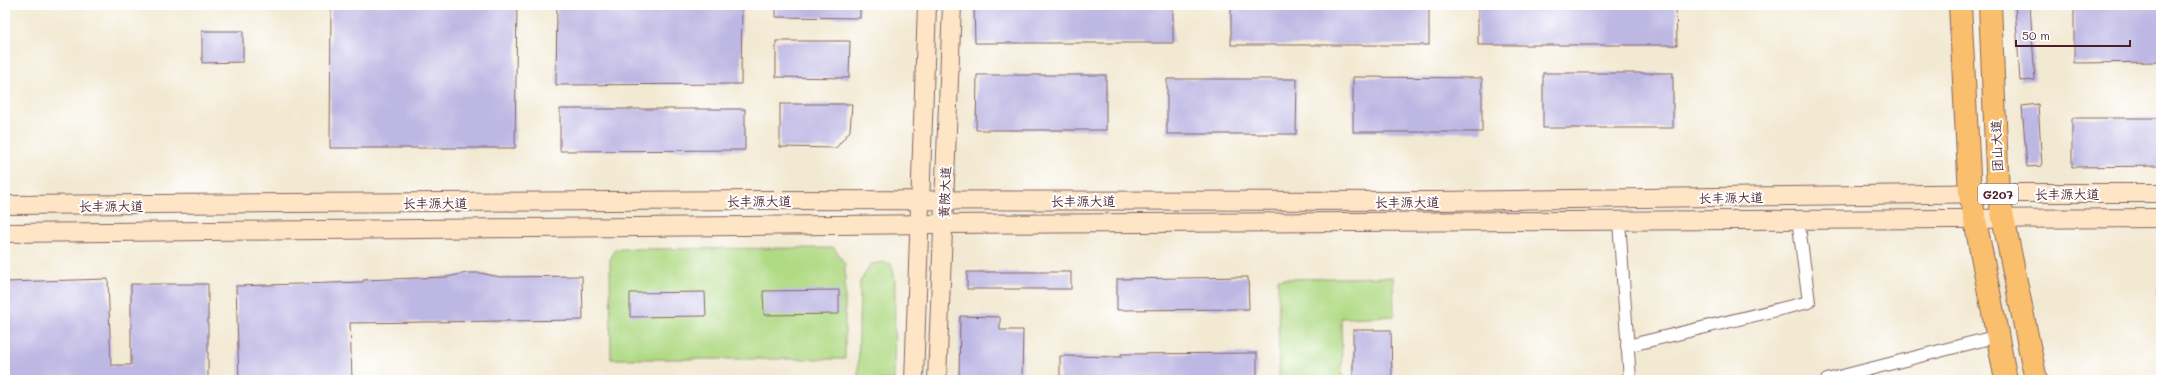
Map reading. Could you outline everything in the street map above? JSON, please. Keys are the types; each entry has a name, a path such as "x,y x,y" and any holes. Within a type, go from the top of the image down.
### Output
{"highway":[{"name":"G207","path":"1960,5 1970,194 2006,380"},
{"name":"团山大道","path":"1990,5 1998,193 2036,380"}],"main road":[{"name":"黄陂大道","path":"914,380 927,5"},
{"name":"黄陂大道","path":"937,380 952,5"},
{"name":"长丰源大道","path":"5,206 920,199 1438,201 2161,192"},
{"name":"长丰源大道","path":"5,233 943,224 2161,218"}],"street":[{"path":"1627,346 1809,302 1798,219"},
{"path":"1619,221 1630,380"},
{"path":"1826,380 1998,336"}],"green space":[{"path":"834,248 845,264 845,359 611,359 610,260 615,249"},
{"path":"886,262 892,265 895,281 894,380 858,380 860,282 871,264"},
{"path":"1393,277 1394,316 1341,318 1342,380 1279,380 1278,279"}],"water":[{"path":"2161,283 2161,332 2157,290"}],"building":[{"path":"331,5 517,5 515,148 330,148"},
{"path":"557,5 742,5 741,84 556,85"},
{"path":"776,5 860,5 860,18 776,17"},
{"path":"974,5 1173,5 1173,43 975,43"},
{"path":"1231,5 1429,5 1429,45 1231,45"},
{"path":"1478,5 1676,5 1677,45 1478,45"},
{"path":"2015,5 2030,5 2035,80 2020,81"},
{"path":"2074,5 2161,5 2161,62 2074,63"},
{"path":"202,31 243,31 243,62 202,63"},
{"path":"776,41 850,41 849,78 776,77"},
{"path":"1543,73 1673,73 1673,128 1543,128"},
{"path":"977,75 1106,75 1106,130 976,130"},
{"path":"1353,77 1482,78 1482,132 1353,132"},
{"path":"1167,79 1297,79 1296,134 1167,134"},
{"path":"780,104 852,104 850,131 836,148 780,147"},
{"path":"2038,104 2042,166 2027,167 2022,106"},
{"path":"560,109 745,109 745,150 560,151"},
{"path":"2072,118 2161,118 2161,166 2072,167"},
{"path":"967,272 1071,272 1071,289 967,289"},
{"path":"467,273 480,273 500,277 582,276 583,320 350,323 352,380 239,380 236,286 363,282 363,280 447,277"},
{"path":"1248,277 1249,309 1117,310 1117,279"},
{"path":"108,279 111,365 131,365 131,284 208,284 208,380 5,380 5,282"},
{"path":"839,290 839,314 764,315 763,291"},
{"path":"705,292 706,316 630,317 630,293"},
{"path":"960,316 1000,317 1000,330 1023,330 1022,380 959,380"},
{"path":"1353,330 1391,330 1392,380 1353,380"},
{"path":"1257,353 1257,380 1060,380 1060,356 1121,357 1121,354"}]}
